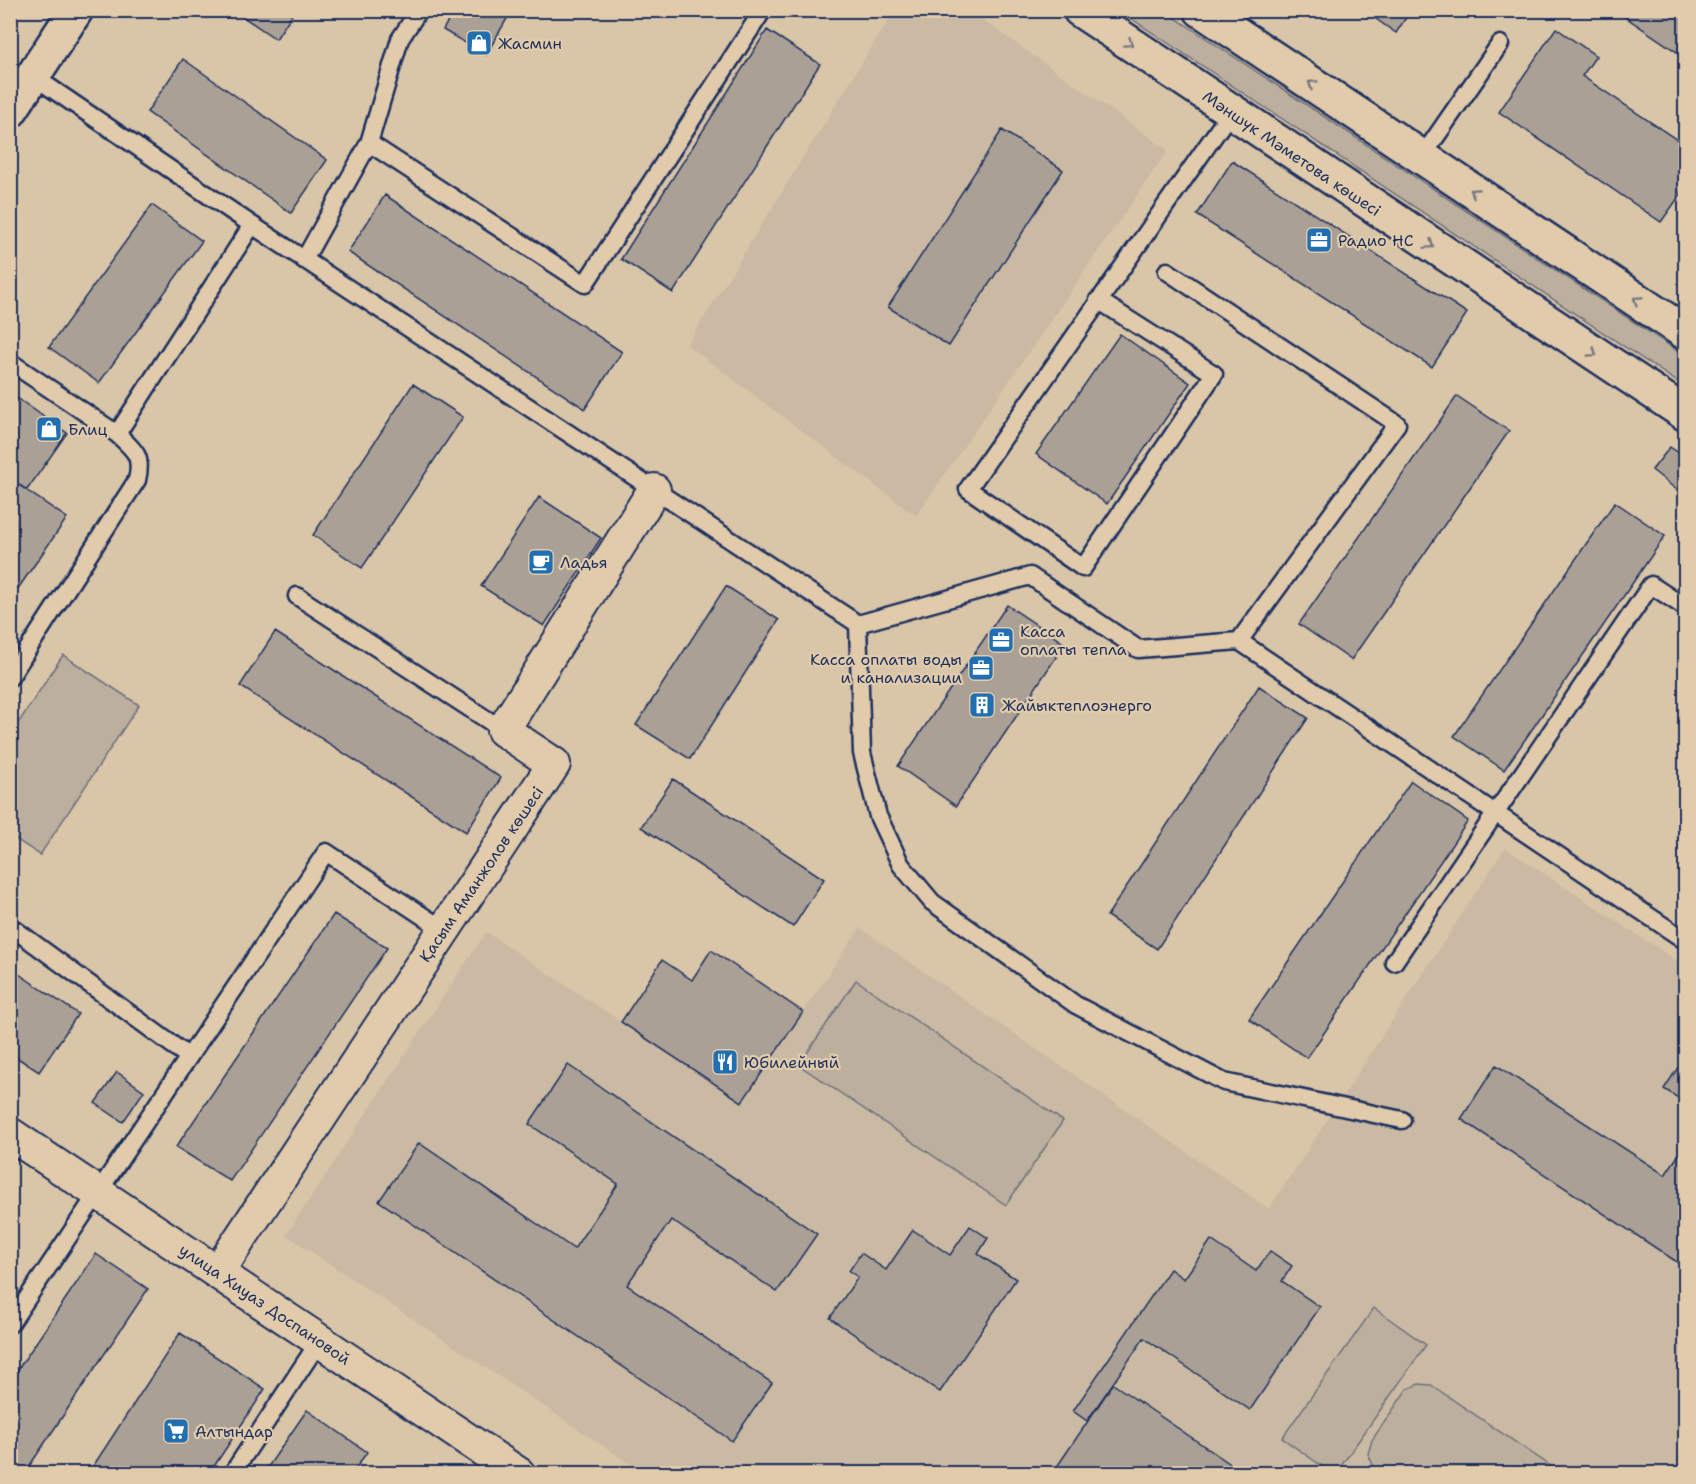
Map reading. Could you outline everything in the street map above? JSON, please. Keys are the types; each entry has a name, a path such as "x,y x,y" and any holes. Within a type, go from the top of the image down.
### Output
{"main road":[{"path":"10,111 76,10"},
{"name":"Мәншүк Мәметова көшесі","path":"1080,10 1686,414"},
{"path":"1201,10 1686,333"}],"street":[{"path":"503,730 654,490"},
{"name":"Қасым Аманжолов көшесі","path":"218,1272 554,764 503,730"},
{"name":"улица Хиуаз Доспановой","path":"10,1134 519,1473"}],"lane":[{"path":"304,260 369,143 400,39 419,10"},
{"path":"369,143 585,284 763,10"},
{"path":"1422,157 1500,44"},
{"path":"33,76 304,260 858,624 1030,576 1138,649 1239,641 1686,941"},
{"path":"1098,300 1214,374 1083,568 968,489 1098,300 1230,112"},
{"path":"117,434 252,225"},
{"path":"1167,271 1397,424 1239,641"},
{"path":"10,362 117,434 136,452 140,466 137,480 10,677"},
{"path":"1394,963 1497,815 1651,585 1686,608"},
{"path":"297,596 503,730"},
{"path":"858,624 862,753 878,816 901,865 932,902 1076,1005 1224,1082 1402,1120"},
{"path":"10,1324 326,852 444,930"},
{"path":"10,926 189,1057"},
{"path":"232,1473 320,1340"}],"shaded area":[{"path":"894,11 970,11 1168,150 916,516 687,345"},
{"path":"1120,11 1165,11 1685,356 1685,387"},
{"path":"63,655 139,705 40,855 11,836 11,734"},
{"path":"1505,848 1685,966 1685,1473 644,1473 286,1235 486,932 742,1102 860,928 1269,1209"},
{"path":"856,980 1063,1121 1006,1205 799,1065"},
{"path":"1374,1308 1426,1345 1336,1473 1332,1473 1282,1438"},
{"path":"1419,1384 1431,1385 1561,1473 1382,1473 1375,1469 1368,1454 1372,1440 1407,1389"}],"building":[{"path":"233,10 295,10 276,39"},
{"name":"Жасмин","path":"454,10 512,10 486,55 443,30"},
{"path":"1363,10 1411,10 1396,33"},
{"path":"1615,10 1686,10 1686,58"},
{"path":"1556,28 1596,56 1582,76 1686,146 1686,187 1661,222 1499,112"},
{"path":"767,30 820,64 673,293 621,259"},
{"path":"183,59 327,160 291,213 147,112"},
{"path":"1002,130 1063,170 949,346 888,307"},
{"path":"1232,161 1467,313 1432,367 1197,215"},
{"path":"385,195 622,352 585,409 348,252"},
{"path":"152,205 202,241 99,383 49,347"},
{"path":"1120,334 1190,383 1107,504 1036,454"},
{"path":"413,384 463,417 362,568 313,535"},
{"path":"10,393 67,433 27,490 10,479"},
{"path":"1457,396 1509,431 1351,660 1299,624"},
{"path":"1670,447 1686,458 1686,479 1677,490 1652,470"},
{"path":"10,479 67,518 10,600"},
{"name":"Ладья","path":"539,497 601,538 544,626 481,586"},
{"path":"1615,502 1665,536 1504,770 1454,736"},
{"path":"726,586 779,620 690,759 636,725"},
{"name":"Жайыктеплоэнерго","path":"1007,605 1065,644 956,806 898,766"},
{"path":"275,632 501,778 466,832 240,686"},
{"path":"1259,686 1308,718 1157,949 1107,916"},
{"path":"673,779 824,879 793,927 641,827"},
{"path":"1411,781 1468,821 1307,1058 1249,1019"},
{"path":"334,914 387,948 230,1181 176,1147"},
{"name":"Юбилейный","path":"711,950 803,1012 742,1102 621,1022 662,960 692,980"},
{"path":"10,968 78,1014 39,1072 10,1053"},
{"path":"1686,1055 1686,1103 1664,1089"},
{"path":"568,1065 817,1234 777,1292 671,1220 627,1285 772,1383 732,1441 379,1201 419,1143 574,1249 618,1184 529,1124"},
{"path":"1496,1065 1665,1175 1686,1144 1686,1268 1461,1119"},
{"path":"117,1072 144,1091 123,1122 95,1103"},
{"path":"970,1226 988,1238 978,1254 1016,1279 940,1392 830,1318 858,1277 849,1271 861,1253 886,1270 913,1230 950,1255"},
{"path":"1211,1240 1256,1271 1270,1251 1292,1266 1282,1281 1320,1307 1250,1410 1144,1338 1087,1421 1073,1411 1170,1269 1184,1279"},
{"path":"96,1254 148,1289 24,1474 10,1474 10,1381"},
{"name":"Алтындар","path":"180,1333 265,1389 209,1474 88,1474"},
{"path":"1113,1384 1245,1474 1052,1474"},
{"path":"307,1410 367,1452 352,1474 263,1474"}],"place":[{"name":"Жасмин","path":"479,43"},
{"name":"Радио НС","path":"1319,240"},
{"name":"Блиц","path":"49,429"},
{"name":"Ладья","path":"541,562"},
{"name":"Касса оплаты тепла","path":"1001,640"},
{"name":"Касса оплаты воды и канализации","path":"981,668"},
{"name":"Жайыктеплоэнерго","path":"982,705"},
{"name":"Юбилейный","path":"725,1062"},
{"name":"Алтындар","path":"176,1431"}]}
